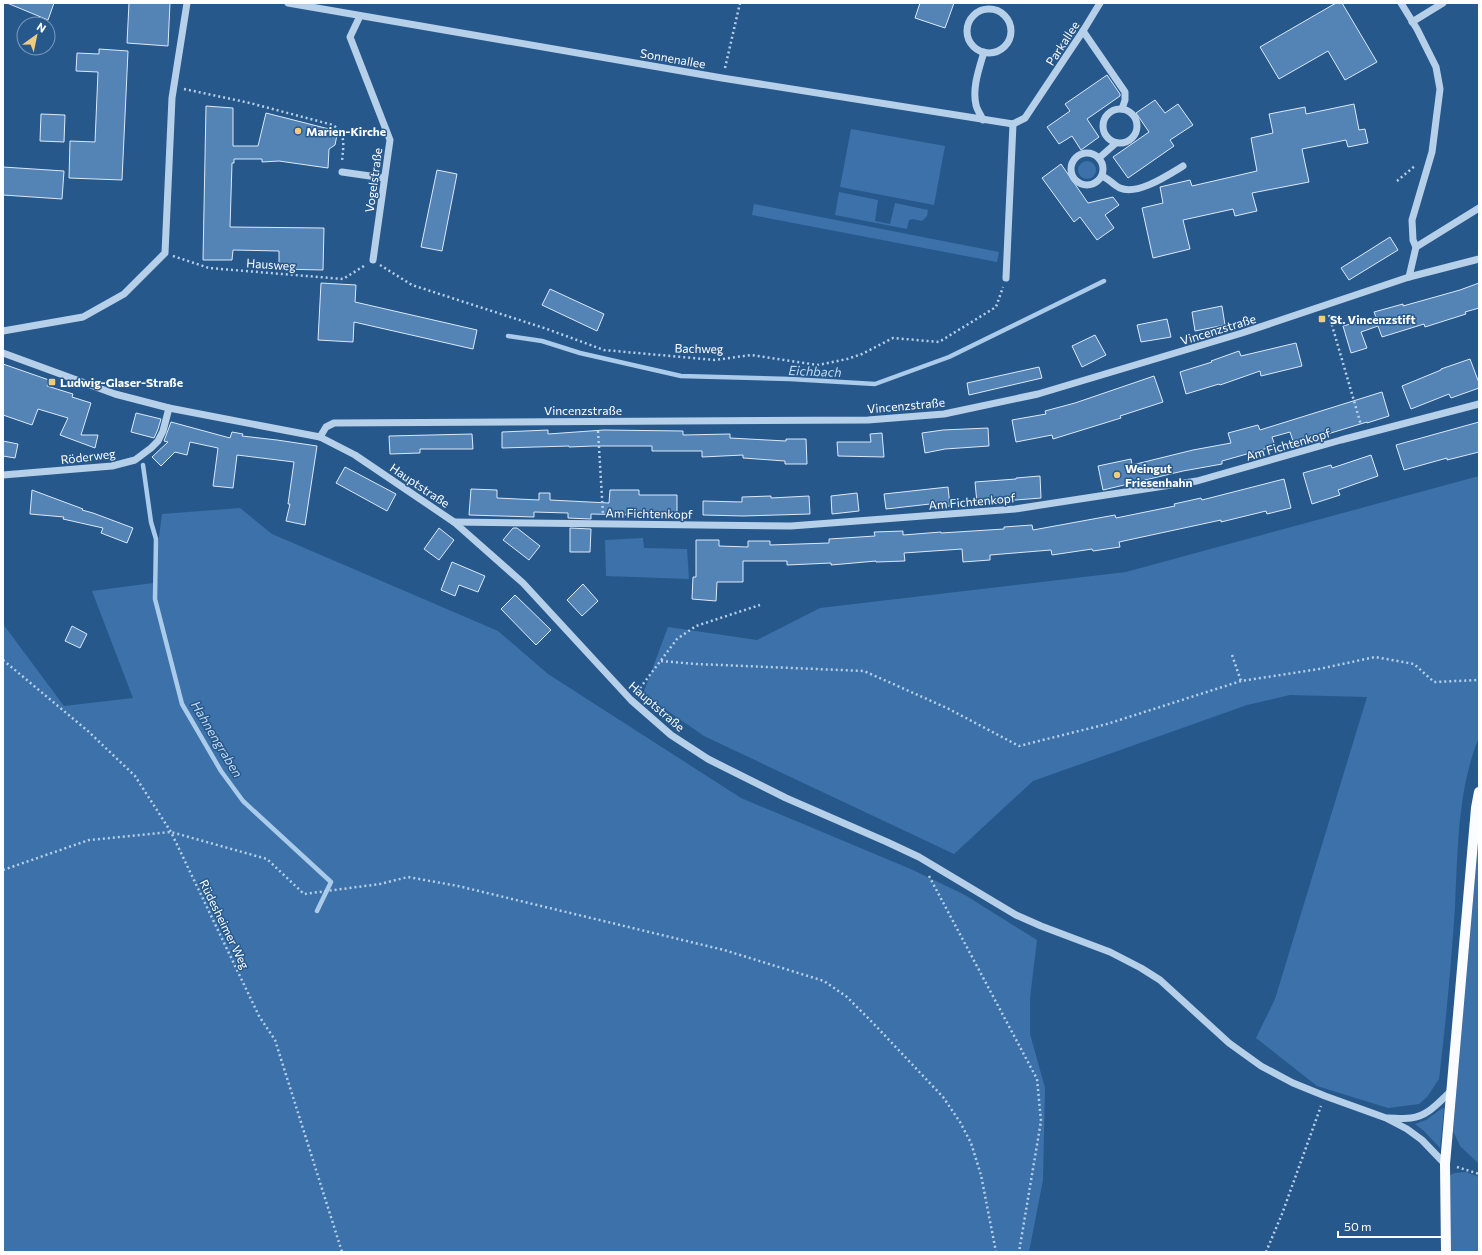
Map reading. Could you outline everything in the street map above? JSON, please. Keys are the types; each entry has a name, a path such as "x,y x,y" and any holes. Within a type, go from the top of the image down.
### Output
{"main road":[{"path":"1446,1252 1445,1164 1476,808 1479,792"}],"street":[{"path":"3,331 83,317 124,294 165,253 172,106 187,3"},
{"name":"Sonnenallee","path":"288,3 722,78 1013,124"},
{"name":"Parkallee","path":"1013,124 1025,118 1042,95 1100,3"},
{"path":"1401,3 1436,67 1440,89 1432,152 1412,220 1413,240 1416,248 1409,277"},
{"path":"1412,22 1442,3"},
{"path":"982,10 996,10 1003,14 1008,20 1011,34 1009,41 998,51 991,53 984,52 972,45 968,39 968,25 976,13 982,10"},
{"name":"Vogelstraße","path":"360,16 350,37 390,140 373,260"},
{"path":"1083,31 1125,92 1126,100 1122,109"},
{"path":"983,120 976,106 975,89 984,52"},
{"path":"1099,158 1116,143 1126,142 1134,136 1136,131 1136,122 1134,117 1131,113 1122,109 1111,111 1107,115 1103,125 1106,136 1116,143"},
{"path":"1006,278 1013,124"},
{"path":"1090,153 1099,158 1103,166 1102,176 1096,184 1086,186 1076,182 1071,172 1072,162 1080,155 1090,153"},
{"path":"1102,176 1121,188 1130,190 1148,185 1183,166"},
{"path":"342,172 384,178"},
{"path":"1416,248 1479,208"},
{"name":"Vincenzstraße","path":"320,437 326,427 334,423 868,420 944,414 1046,392 1242,333 1409,277 1479,259"},
{"name":"Hauptstraße","path":"3,353 115,394 169,408 320,437 355,455 454,522 523,583 631,700 671,735 708,758 786,798 887,842 919,858 1016,915 1110,952 1141,968 1160,980 1229,1043 1261,1066 1293,1083 1324,1096 1386,1118"},
{"name":"Am Fichtenkopf","path":"454,522 791,526 1015,509 1197,481 1363,434 1479,404"},
{"name":"Röderweg","path":"3,475 112,466 135,460 158,441 163,431 169,408"},
{"path":"1386,1118 1412,1118 1424,1114 1432,1110 1451,1091"},
{"path":"1386,1118 1407,1129 1422,1140 1445,1164"}],"path":[{"path":"722,78 740,3"},
{"path":"174,87 250,103 333,125 340,130 343,137 342,172"},
{"path":"1397,181 1432,152"},
{"name":"Hausweg","path":"165,253 209,268 343,279 373,260"},
{"name":"Bachweg","path":"373,260 412,285 547,329 604,350 715,360 751,355 818,365 848,359 862,354 893,338 939,342 996,307 1006,278"},
{"path":"1332,329 1363,434"},
{"path":"598,421 604,523"},
{"path":"631,700 677,639 696,626 760,605"},
{"path":"1232,656 1241,681"},
{"path":"661,661 864,671 948,708 1019,746 1107,724 1241,681 1319,669 1375,657 1414,664 1434,682 1479,680"},
{"name":"Rüdesheimer Weg","path":"3,660 89,732 135,776 171,832 259,1016 275,1040 342,1252"},
{"path":"3,870 89,840 171,832 267,859 304,894 380,884 408,877 458,886 724,950 824,981 847,997 873,1023 943,1097 960,1122 971,1143 981,1175 996,1252"},
{"path":"919,858 1037,1079 1041,1121 1019,1252"},
{"path":"1266,1252 1282,1214 1324,1096"},
{"path":"1445,1164 1479,1174"}],"shaded area":[{"path":"851,129 945,146 934,205 840,187"},
{"path":"1083,161 1091,161 1096,166 1094,177 1091,179 1083,179 1078,174 1078,166"},
{"path":"839,192 878,200 875,221 890,224 895,203 928,210 927,216 922,221 913,219 909,220 907,229 835,215"},
{"path":"754,204 999,252 997,262 752,215"},
{"path":"1479,476 1479,737 1466,778 1460,821 1452,950 1439,1079 1427,1097 1419,1104 1388,1108 1317,1086 1256,1038 1275,999 1367,697 1290,695 1247,705 1033,781 954,854 704,736 643,694 668,627 757,640 820,608 1126,572"},
{"path":"240,508 272,534 498,631 548,674 741,798 913,870 965,895 1037,940 1030,998 1030,1034 1045,1088 1043,1180 1029,1252 3,1252 3,624 64,706 133,698 92,591 153,583 162,514"},
{"path":"643,538 644,548 687,549 689,579 606,576 605,540"},
{"path":"1479,832 1479,1164 1460,1146 1453,1131"},
{"path":"1444,1108 1440,1148 1415,1124 1426,1120"},
{"path":"1466,1172 1479,1177 1479,1252 1451,1252 1450,1175"}],"building":[{"path":"7,3 54,3 49,16 38,16"},
{"path":"129,3 170,3 168,46 127,43"},
{"path":"920,3 954,3 945,28 915,18"},
{"path":"1336,3 1342,3 1377,62 1345,80 1328,51 1279,79 1260,47"},
{"path":"99,49 128,51 122,180 69,178 70,141 95,142 98,72 76,71 77,53 99,54"},
{"path":"1107,75 1120,96 1087,119 1099,137 1081,150 1072,136 1059,144 1047,127 1070,111 1065,104"},
{"path":"1155,100 1165,113 1178,104 1193,125 1170,140 1174,146 1128,178 1113,157 1149,132 1136,113"},
{"path":"1354,104 1359,130 1365,129 1368,143 1348,147 1346,140 1302,149 1309,182 1252,193 1257,211 1235,216 1233,209 1183,220 1190,249 1153,258 1142,208 1163,203 1160,187 1190,180 1192,186 1257,171 1251,138 1273,133 1269,114 1305,107 1306,114"},
{"path":"206,106 233,108 233,146 258,146 266,113 333,130 337,135 335,145 329,149 328,168 279,161 262,162 262,159 234,159 234,163 232,163 230,227 324,228 323,270 279,269 279,251 233,250 232,260 203,260"},
{"path":"41,114 65,115 64,142 40,141"},
{"path":"1061,164 1088,203 1113,197 1119,205 1105,215 1114,228 1097,240 1080,217 1074,222 1042,178"},
{"path":"3,167 64,171 62,199 3,195"},
{"path":"437,170 457,174 442,251 421,247"},
{"path":"1390,237 1398,250 1349,280 1341,268"},
{"path":"321,283 356,285 355,302 477,330 473,349 354,322 353,342 318,340"},
{"path":"1479,283 1479,308 1465,312 1466,314 1425,327 1424,324 1382,337 1378,326 1361,332 1367,348 1351,353 1343,326 1376,317 1374,312 1403,304 1403,306"},
{"path":"550,289 604,314 597,331 542,305"},
{"path":"1222,306 1225,325 1195,331 1192,312"},
{"path":"1167,319 1171,337 1141,342 1137,325"},
{"path":"1095,335 1106,355 1082,367 1072,346"},
{"path":"1296,343 1302,366 1261,376 1260,371 1220,385 1219,384 1186,394 1180,372 1212,362 1211,361 1239,351 1241,356"},
{"path":"1470,359 1479,383 1479,388 1451,398 1449,394 1411,409 1402,386 1441,369"},
{"path":"3,364 49,380 47,386 73,394 72,397 91,403 81,435 98,435 95,448 60,435 68,418 38,409 32,425 3,415"},
{"path":"1039,367 1042,378 969,395 967,383"},
{"path":"1154,376 1163,402 1120,416 1121,418 1053,439 1052,435 1016,442 1012,420 1046,414 1045,411 1075,403"},
{"path":"1382,392 1389,416 1294,444 1290,432 1272,437 1275,446 1222,461 1222,464 1183,471 1103,490 1098,466 1131,459 1132,465 1193,450 1231,443 1228,433 1258,425 1260,430"},
{"path":"136,413 161,419 154,438 131,432"},
{"path":"171,422 230,438 232,432 243,434 242,436 317,446 305,525 286,521 290,504 288,504 294,462 237,455 233,488 213,486 218,448 190,442 187,455 175,452 161,466 152,457 168,442 164,441"},
{"path":"1479,422 1479,452 1447,460 1447,458 1404,470 1396,445"},
{"path":"988,428 989,446 945,449 925,453 922,433 943,430"},
{"path":"548,430 548,434 604,430 683,431 683,435 730,434 730,438 786,441 786,439 806,439 807,464 785,464 785,461 743,458 743,455 702,457 702,451 652,451 652,446 502,448 502,432"},
{"path":"882,433 884,457 838,456 837,442 871,442 870,434"},
{"path":"472,434 473,449 420,449 420,453 390,454 389,436"},
{"path":"3,441 18,444 15,458 3,456"},
{"path":"1371,455 1378,476 1338,490 1340,495 1312,504 1303,473 1331,465 1332,468"},
{"path":"345,467 396,494 387,511 336,483"},
{"path":"1040,476 1041,498 977,503 975,482"},
{"path":"1284,479 1291,508 1267,514 1266,511 1221,522 1221,520 1119,542 1120,547 1093,551 1092,549 1052,555 1051,550 990,555 990,560 963,562 962,549 904,553 905,561 876,561 831,565 831,563 787,565 787,561 743,561 743,582 717,582 716,601 692,599 693,577 696,577 696,540 719,540 719,546 748,547 748,541 770,541 770,545 829,543 829,539 875,536 874,532 903,531 903,535 1004,529 1004,527 1032,525 1033,530 1115,515 1116,518 1175,506 1174,504 1201,498 1202,500"},
{"path":"948,487 950,506 930,507 930,504 886,509 884,494"},
{"path":"471,489 497,490 497,498 539,500 539,493 550,493 550,500 609,503 610,490 639,490 639,495 677,495 677,514 591,514 591,519 568,518 568,513 534,512 534,517 469,515"},
{"path":"32,490 133,528 127,543 101,533 103,528 63,519 64,517 30,514"},
{"path":"857,493 859,511 832,514 831,496"},
{"path":"771,496 771,498 809,496 810,514 743,516 703,515 703,501 742,502 742,497"},
{"path":"439,528 454,540 439,560 424,549"},
{"path":"513,528 517,528 540,546 529,560 503,540"},
{"path":"570,528 591,529 590,552 570,552"},
{"path":"452,562 485,576 478,592 459,585 455,596 441,590"},
{"path":"583,584 598,601 582,616 567,600"},
{"path":"515,595 551,630 536,645 501,609"},
{"path":"72,626 87,634 80,648 65,641"}],"waterway":[{"name":"Eichbach","path":"508,336 542,341 580,353 681,376 790,379 875,384 949,357 1104,281"},
{"name":"Hahnengraben","path":"143,465 151,522 156,539 155,599 182,704 221,771 243,801 331,882 317,911"}],"place":[{"name":"Marien-Kirche","path":"298,131"},
{"name":"St. Vincenzstift","path":"1322,319"},
{"name":"Ludwig-Glaser-Straße","path":"52,382"},
{"name":"Weingut Friesenhahn","path":"1117,475"}]}
